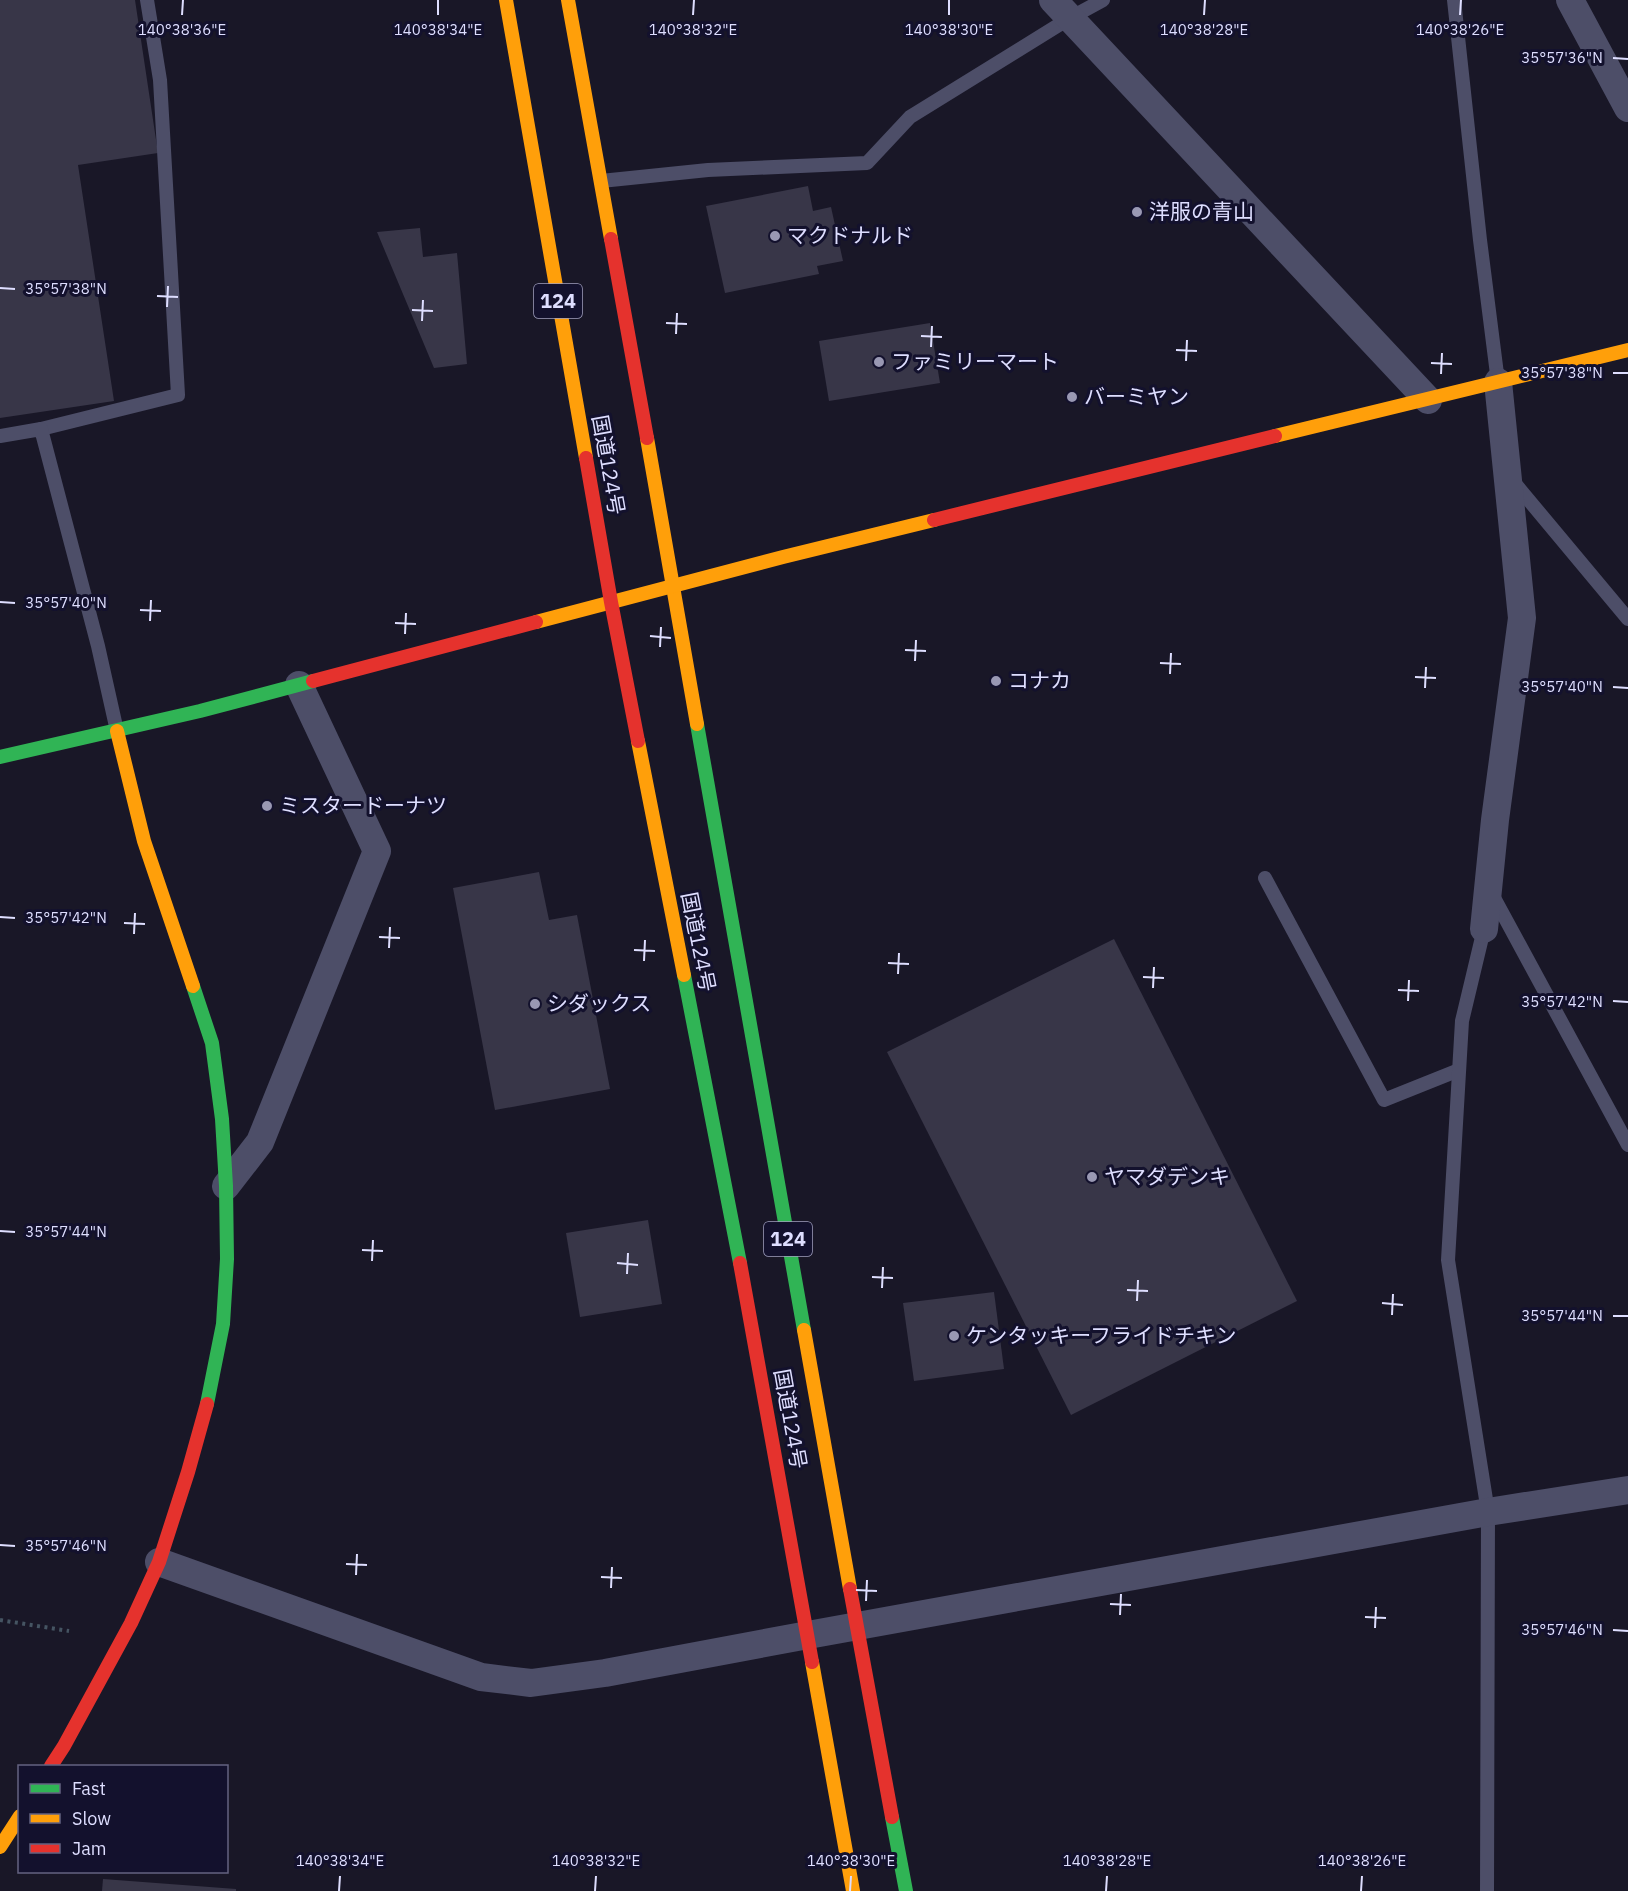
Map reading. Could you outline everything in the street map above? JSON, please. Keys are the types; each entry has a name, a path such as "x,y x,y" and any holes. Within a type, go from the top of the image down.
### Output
{"main road":[{"name":"国道124号","path":"506,0 611,602 738,1251 853,1891"},
{"name":"国道124号","path":"568,0 856,1626 906,1891"},
{"path":"0,757 200,711 806,551 1628,350"},
{"path":"52,1765 130,1623 159,1562 188,1472 210,1392 223,1323 227,1259 226,1186 222,1119 212,1043 144,841 117,731"},
{"path":"0,1847 18,1819"}],"street":[{"path":"1570,0 1628,108"},
{"path":"1062,9 1428,400"},
{"path":"1484,928 1495,820 1522,618 1498,382"},
{"path":"226,1186 260,1142 377,851 299,685"},
{"path":"159,1562 481,1677 531,1683 605,1673 1488,1512 1628,1490"}],"lane":[{"path":"0,436 41,429 178,395 160,80 147,0"},
{"path":"601,181 708,170 867,163 910,117 1062,9 1103,0"},
{"path":"1454,0 1498,382"},
{"path":"41,429 98,646 117,731"},
{"path":"1507,475 1628,619"},
{"path":"1265,878 1384,1100 1459,1070"},
{"path":"1488,887 1628,1145"},
{"path":"1484,928 1462,1021 1448,1260 1488,1512 1487,1891"}],"path":[{"path":"0,1620 69,1631"}],"building":[{"path":"0,0 135,0 158,153 78,165 114,401 0,418"},
{"name":"マクドナルド","path":"808,186 813,211 831,207 843,261 817,266 819,274 725,293 706,206"},
{"path":"420,228 423,257 457,253 467,364 434,368 377,232"},
{"name":"ファミリーマート","path":"930,323 940,383 829,401 819,341"},
{"name":"シダックス","path":"539,872 549,920 577,915 610,1089 495,1110 453,888"},
{"name":"ヤマダデンキ","path":"1114,939 1297,1301 1071,1415 887,1052"},
{"path":"648,1220 662,1304 580,1317 566,1233"},
{"name":"ケンタッキーフライドチキン","path":"994,1292 1004,1369 914,1381 903,1303"},
{"path":"103,1879 236,1889 236,1891 102,1891"}],"traffic: fast":[{"path":"0,757 200,711 313,681"},
{"path":"697,724 804,1330"},
{"path":"684,975 740,1263"},
{"path":"193,986 212,1043 222,1119 226,1186 227,1259 223,1324 207,1404"},
{"path":"892,1817 906,1891"}],"traffic: slow":[{"path":"506,0 586,458"},
{"path":"568,0 611,239"},
{"path":"1275,436 1628,350"},
{"path":"647,438 697,724"},
{"path":"536,622 934,520"},
{"path":"117,731 144,841 193,986"},
{"path":"638,741 684,975"},
{"path":"804,1330 850,1589"},
{"path":"812,1662 853,1891"},
{"path":"0,1847 18,1819"}],"traffic: jam":[{"path":"611,239 647,438"},
{"path":"934,520 1275,436"},
{"path":"586,458 638,741"},
{"path":"313,681 536,622"},
{"path":"740,1263 812,1662"},
{"path":"52,1765 131,1623 159,1562 207,1404"},
{"path":"850,1589 892,1817"}],"place":[{"name":"洋服の青山","path":"1137,212"},
{"name":"マクドナルド","path":"775,236"},
{"name":"ファミリーマート","path":"879,362"},
{"name":"バーミヤン","path":"1072,397"},
{"name":"コナカ","path":"996,681"},
{"name":"ミスタードーナツ","path":"267,806"},
{"name":"シダックス","path":"535,1004"},
{"name":"ヤマダデンキ","path":"1092,1177"},
{"name":"ケンタッキーフライドチキン","path":"954,1336"}]}
